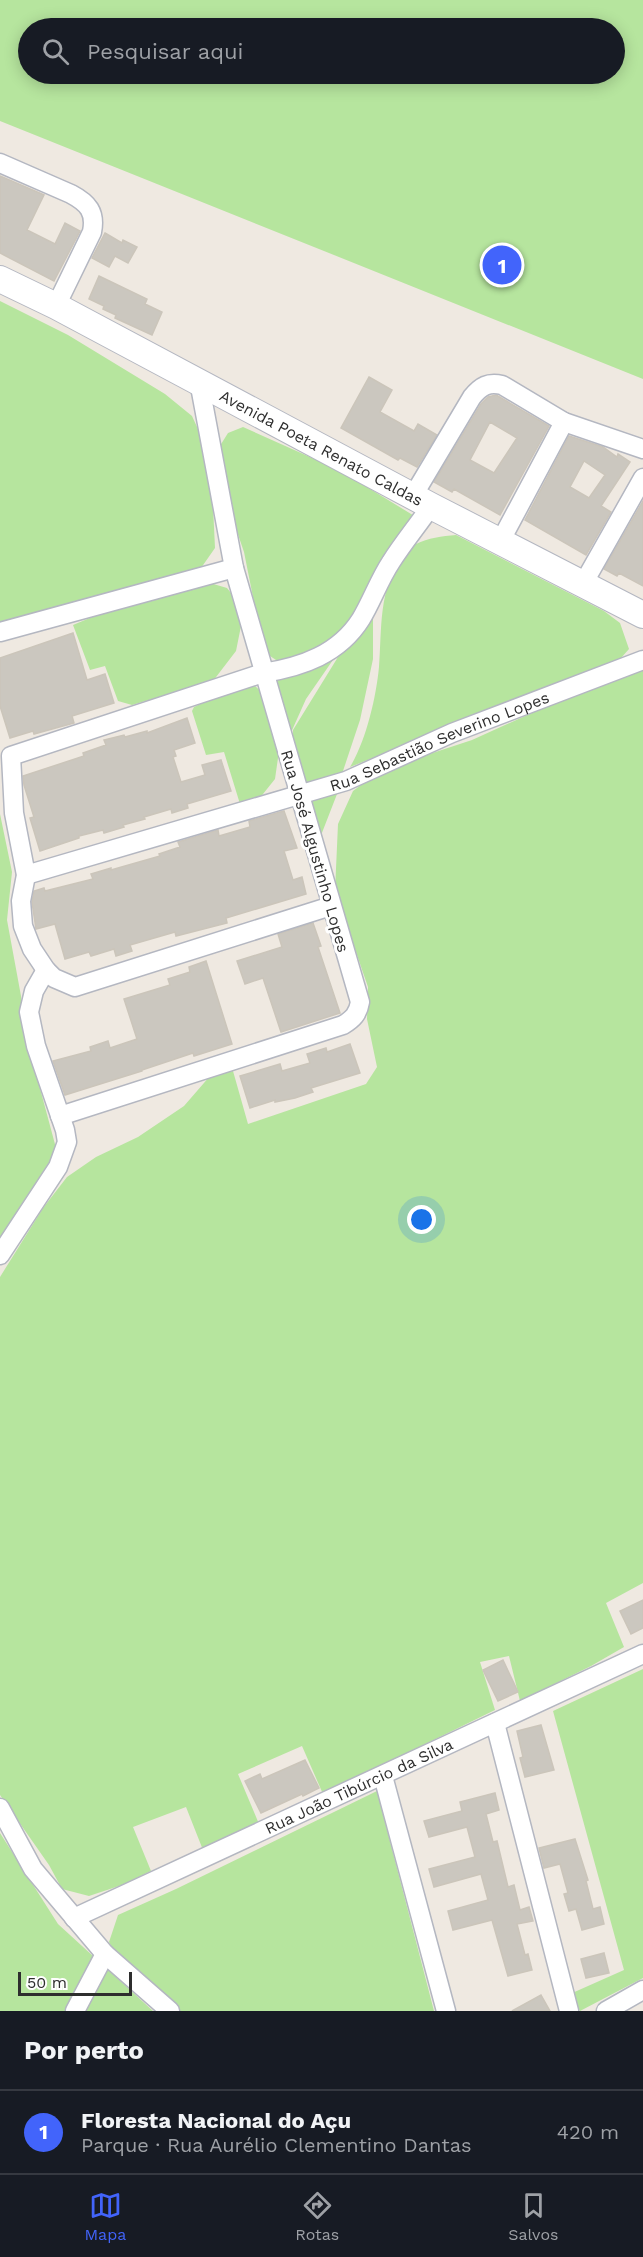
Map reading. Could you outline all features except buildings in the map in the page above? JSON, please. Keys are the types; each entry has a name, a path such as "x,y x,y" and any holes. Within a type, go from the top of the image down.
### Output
{"main road":[{"name":"Avenida Poeta Renato Caldas","path":"0,279 56,306 422,501 643,615"}],"street":[{"path":"0,163 81,199 90,208 94,219 92,232 56,306"},
{"name":"Rua José Algustinho Lopes","path":"60,1116 343,1025 359,1011 360,1002 234,568 199,381"},
{"path":"331,906 75,987 54,978 32,949 23,926 21,901 26,875 14,813 11,756 263,673 298,666 338,647 361,619 472,397 481,387 492,383 502,385 564,422 643,449"},
{"path":"500,542 564,422"},
{"path":"583,584 643,478"},
{"path":"0,632 234,568"},
{"name":"Rua Sebastião Severino Lopes","path":"26,875 345,781 452,734 643,660"},
{"path":"0,1255 58,1167 67,1142 31,1027 29,1012 34,991 46,970"},
{"name":"Rua João Tibúrcio da Silva","path":"74,1918 643,1654"},
{"path":"495,1723 569,2011"},
{"path":"383,1776 446,2011"},
{"path":"0,1809 33,1869 74,1918 105,1954 170,2011"},
{"path":"75,2011 105,1954"},
{"path":"606,2011 643,1990"}],"green space":[{"path":"0,0 643,0 643,379 0,121"},
{"path":"0,301 68,335 165,394 192,416 203,440 213,506 215,548 201,568 0,624"},
{"path":"243,427 339,470 416,517 342,637 294,660 276,660 264,652 244,552 232,517 218,449 228,433"},
{"path":"456,535 604,611 620,623 629,649 621,658 607,665 350,767 361,745 373,705 379,667 381,624 389,582 403,557 416,544 425,540"},
{"path":"210,583 227,588 239,603 242,621 236,651 213,681 132,705 118,701 105,666 90,670 73,625 109,610"},
{"path":"373,617 373,659 360,720 341,777 309,787 293,763 293,730 338,657"},
{"path":"335,657 306,699 289,737 271,677"},
{"path":"643,669 643,1583 606,1603 624,1647 520,1701 509,1656 480,1662 495,1710 323,1794 302,1746 238,1774 259,1824 203,1850 186,1807 133,1827 151,1871 122,1885 89,1896 62,1889 49,1865 0,1795 0,1277 43,1208 67,1177 96,1157 138,1137 184,1106 210,1076 233,1071 248,1124 366,1084 377,1067 367,1019 368,987 335,891 338,824 353,791 381,770 472,740 574,694"},
{"path":"255,686 265,695 279,751 275,779 259,799 240,804 224,752 206,755 192,711 194,707 217,696"},
{"path":"339,789 318,843 307,801"},
{"path":"0,814 12,872 7,920 21,996 23,1025 56,1148 46,1170 0,1241"},
{"path":"643,1669 643,1978 580,2011 570,1994 624,1970 553,1711"},
{"path":"377,1791 434,2011 172,2011 117,1957 109,1942 118,1915"},
{"path":"0,1833 58,1924 153,2011 0,2011"}],"place":[{"name":"Floresta Nacional do Açu","path":"502,265"}]}
